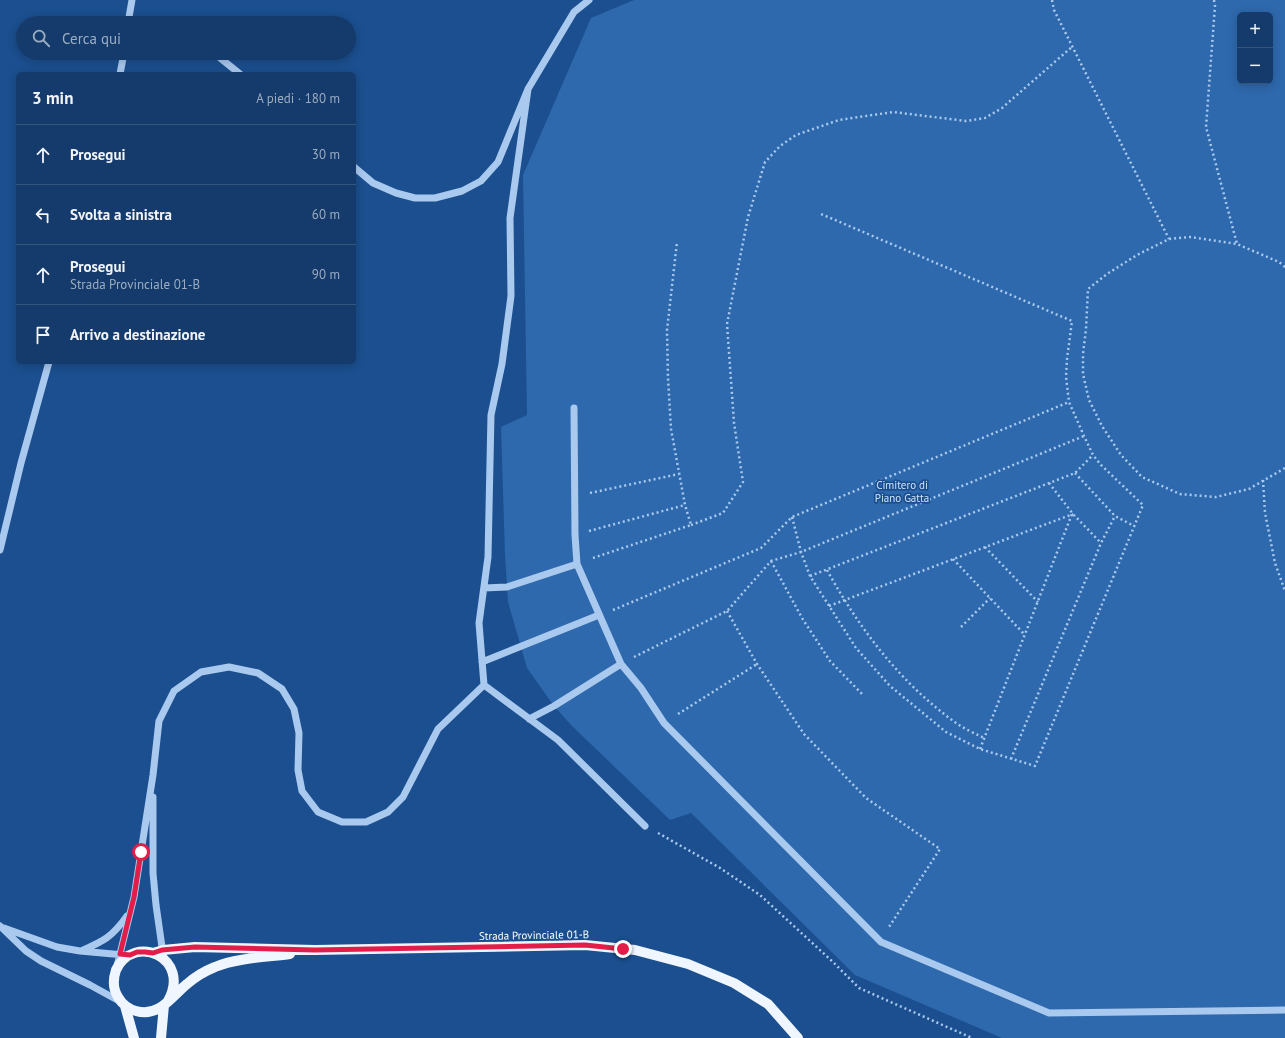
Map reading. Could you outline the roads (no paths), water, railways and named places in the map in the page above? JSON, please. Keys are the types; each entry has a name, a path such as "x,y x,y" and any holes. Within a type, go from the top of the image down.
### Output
{"main road":[{"name":"Strada Provinciale 01-B","path":"315,950 585,945 635,950 688,964 734,983 768,1004 798,1038"},
{"path":"134,1038 123,1004 116,993 114,983 115,973 119,966 130,955 137,952 160,954 195,947 315,950"},
{"path":"123,1004 140,1013 158,1010 196,976 216,966 315,950"},
{"path":"160,954 170,965 174,979 173,993 166,1003 161,1038"}],"street":[{"path":"129,16 132,0"},
{"path":"356,169 373,183 396,193 415,198 435,198 462,191 481,181 498,162 528,89 574,12 589,0"},
{"path":"120,72 123,60"},
{"path":"223,60 238,72"},
{"path":"528,89 510,218 511,296 502,364 491,415 488,557 480,623 484,685 558,740 645,826"},
{"path":"0,550 21,463 48,364"},
{"path":"574,408 575,535 577,564 621,664 641,688 664,723 880,940 1049,1013 1285,1010"},
{"path":"484,588 506,587 577,564"},
{"path":"482,662 600,615"},
{"path":"529,719 554,706 621,664"},
{"path":"115,973 134,897 153,775 159,721 174,691 201,672 229,667 258,673 282,689 294,709 299,733 298,770 302,791 318,812 342,822 366,822 388,812 403,797 438,729 484,685"},
{"path":"153,775 153,873 160,954"},
{"path":"80,951 106,940 117,930 130,911"},
{"path":"0,926 57,947 80,951 130,955"},
{"path":"0,926 26,951 41,961 79,979 123,1004"}],"park label":[{"name":"Cimitero di Piano Gatta","path":"902,491"}]}
